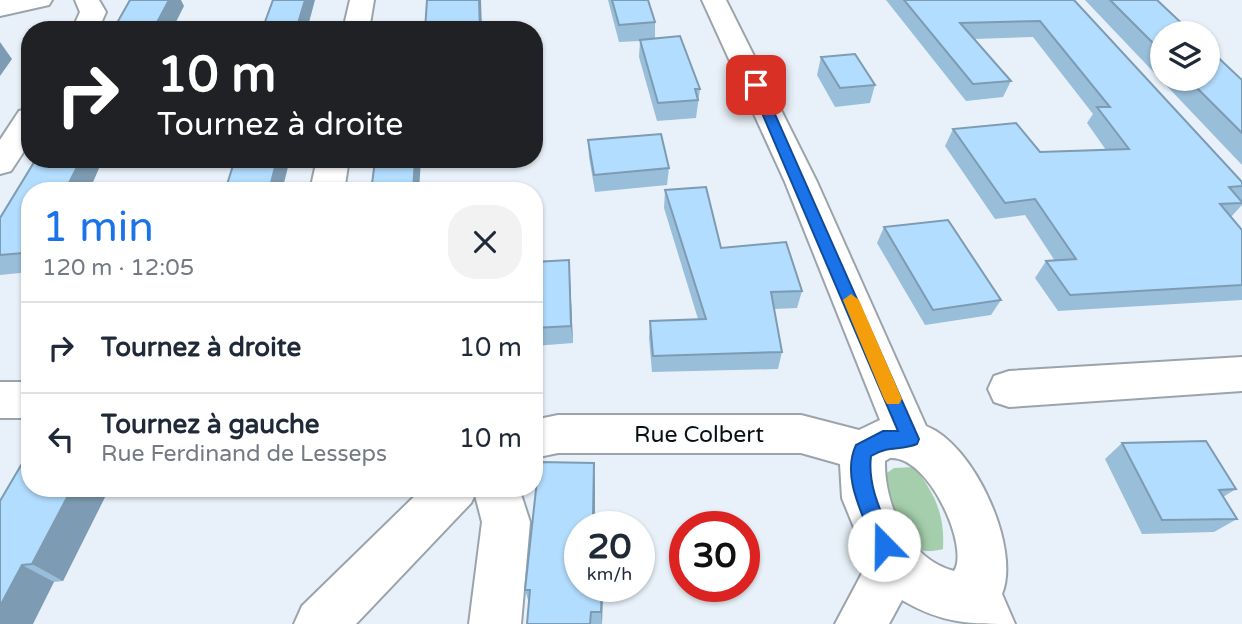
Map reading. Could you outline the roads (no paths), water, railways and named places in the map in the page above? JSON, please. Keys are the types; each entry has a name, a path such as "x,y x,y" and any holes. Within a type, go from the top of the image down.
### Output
{"street":[{"path":"0,8 40,0"},
{"path":"87,0 93,12 89,21"},
{"path":"358,21 362,0"},
{"path":"715,0 801,182 910,439"},
{"path":"0,164 21,131"},
{"path":"1009,389 1242,374"},
{"path":"0,400 21,400"},
{"name":"Rue Colbert","path":"543,438 558,435 801,434 863,451"},
{"path":"883,439 910,439 939,455 977,533 984,559 981,607 960,597 941,596 920,584 896,562 884,545 865,494 860,471 863,451 883,439"},
{"path":"320,624 446,497"},
{"path":"495,624 506,522 499,497"},
{"path":"861,624 896,562"}]}
